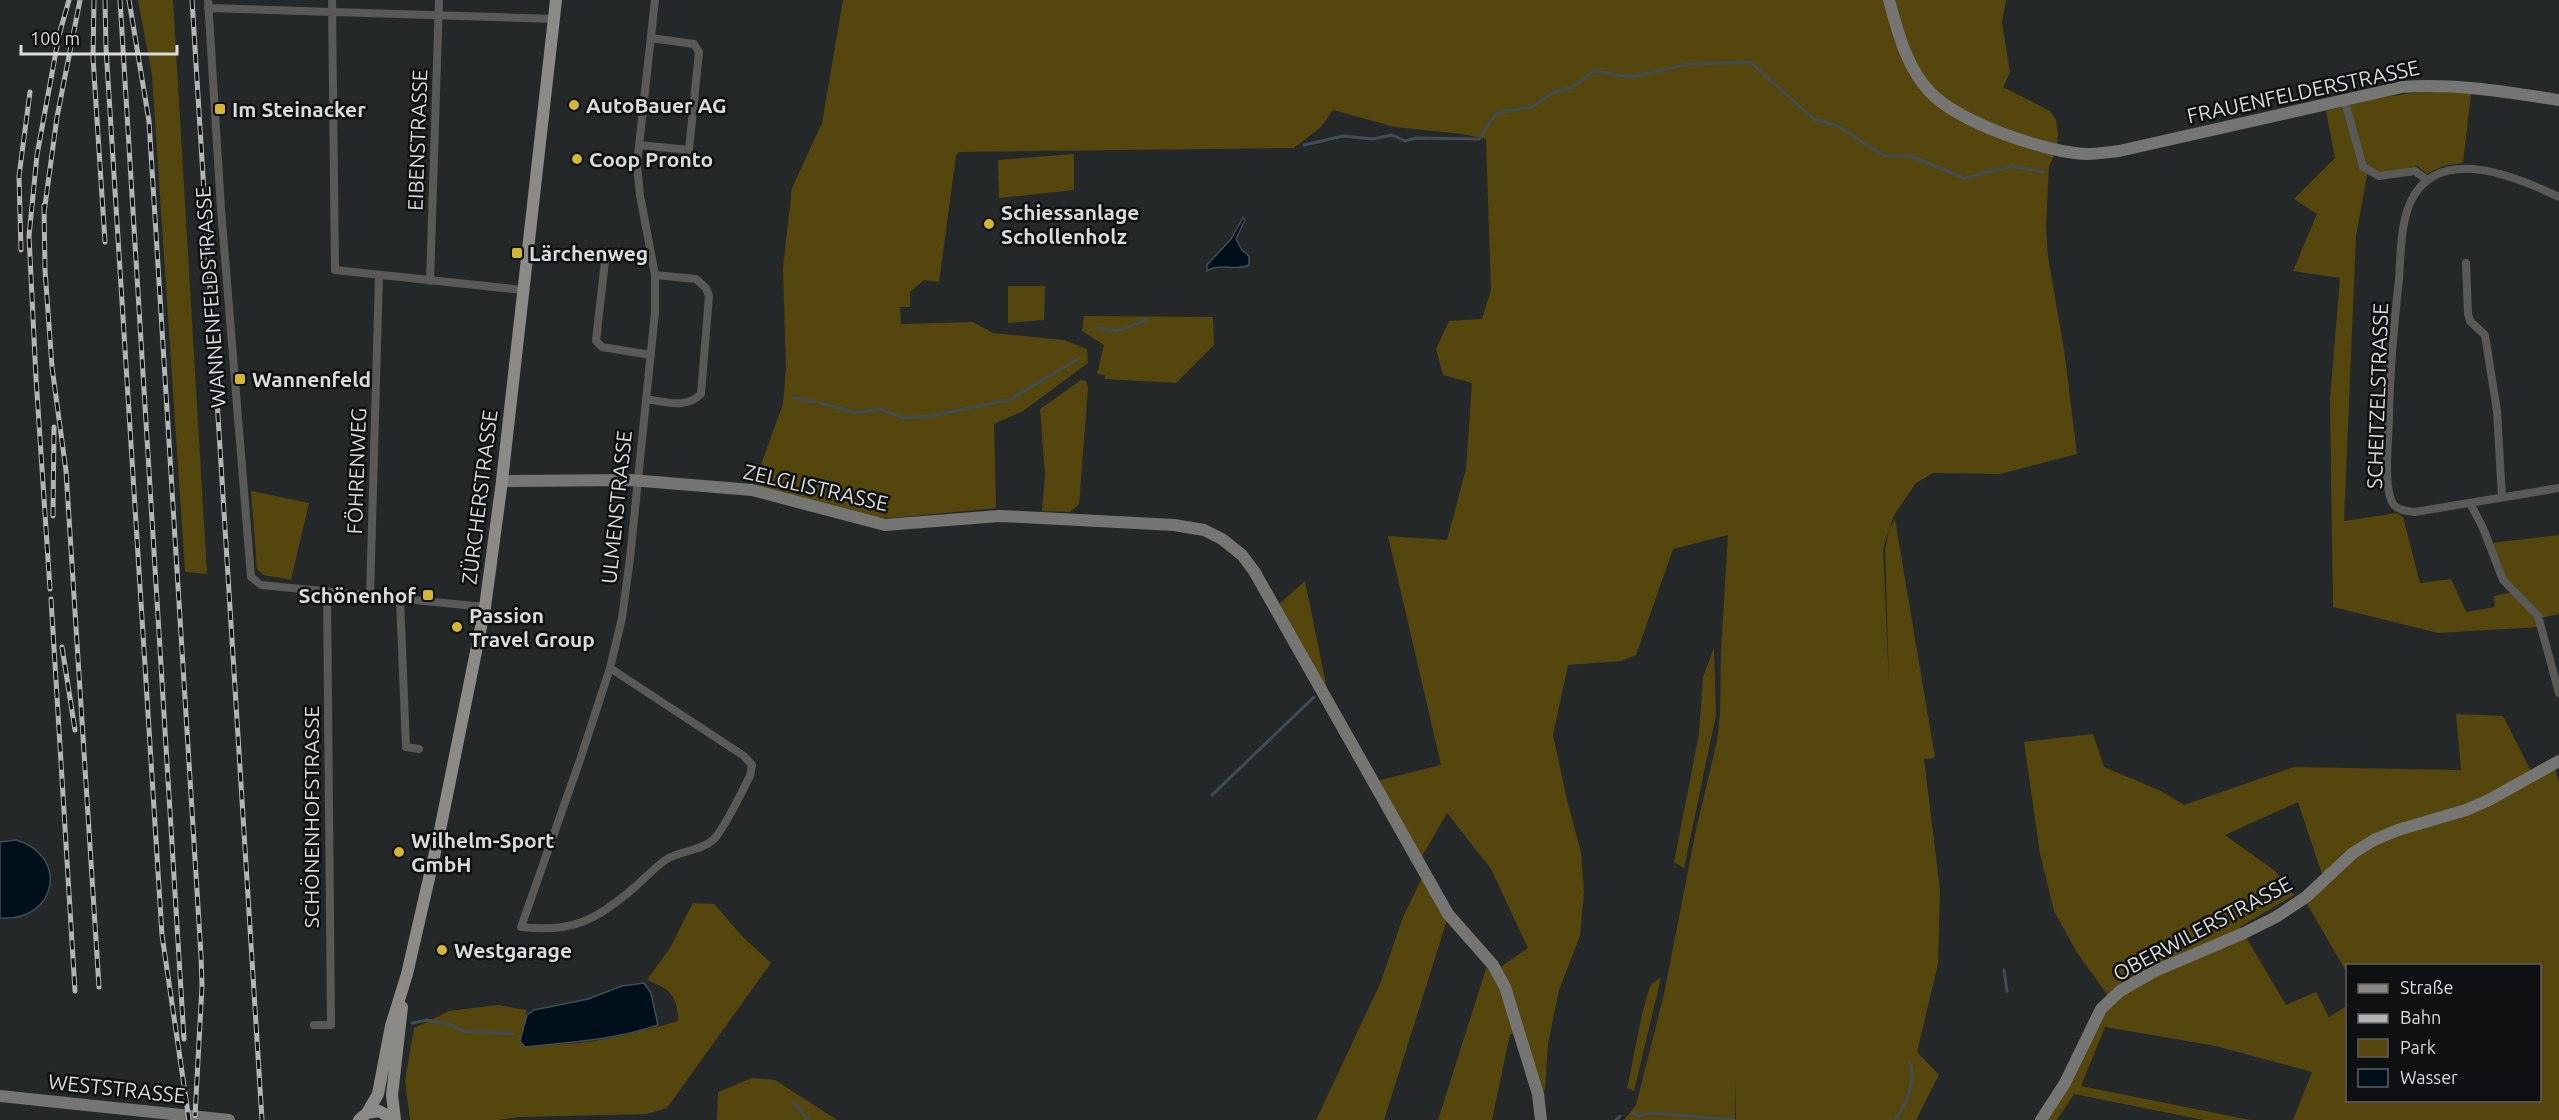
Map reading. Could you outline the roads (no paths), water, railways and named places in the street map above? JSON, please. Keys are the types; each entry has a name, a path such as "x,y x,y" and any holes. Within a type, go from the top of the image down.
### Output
{"main road":[{"name":"ZÜRCHERSTRASSE","path":"395,1120 393,1088 403,994 439,835 485,607 502,481 556,0"},
{"name":"ZÜRCHERSTRASSE","path":"361,1118 378,1094 391,1026 403,994"},
{"path":"361,1118 379,1111 395,1120"}],"street":[{"path":"332,0 336,270 523,290"},
{"name":"EIBENSTRASSE","path":"430,280 439,0"},
{"name":"ULMENSTRASSE","path":"610,668 744,756 752,765 750,776 715,839 702,847 683,851 666,860 599,915 571,927 549,930 520,927 610,668 622,618 651,355 655,274 640,195 637,164 655,0"},
{"name":"FRAUENFELDERSTRASSE","path":"1889,0 1913,70 1930,92 1946,106 1974,121 2057,150 2088,154 2119,151 2344,98 2402,87 2434,84 2559,100"},
{"path":"208,4 332,14 554,19"},
{"name":"WANNENFELDSTRASSE","path":"208,4 221,209 250,573 252,580 261,585 327,592"},
{"path":"639,146 689,148 699,52 694,44 651,38"},
{"path":"2344,98 2363,168 2379,176 2415,171 2427,180 2443,172 2462,168 2501,173 2559,197"},
{"name":"SCHEITZELSTRASSE","path":"2427,180 2412,199 2403,243 2390,395 2389,494 2394,505 2402,510 2415,512 2559,488"},
{"path":"606,252 596,341 602,347 651,355"},
{"path":"2466,263 2468,314 2470,321 2486,335 2497,411 2502,497"},
{"path":"646,399 682,404 689,403 701,394 710,305 706,288 696,279 655,274"},
{"name":"FÖHRENWEG","path":"370,596 379,275"},
{"name":"ZELGLISTRASSE","path":"502,481 638,481 759,490 885,525 999,516 1085,519 1174,525 1204,530 1222,539 1242,555 1254,571 1448,914 1492,965 1505,987 1538,1094 1541,1120"},
{"path":"2470,502 2483,528 2503,580 2538,616 2559,693"},
{"path":"327,592 485,607"},
{"name":"SCHÖNENHOFSTRASSE","path":"314,1025 331,1025 327,592"},
{"path":"400,599 406,747 419,749"},
{"name":"OBERWILERSTRASSE","path":"2041,1120 2065,1083 2104,1004 2120,991 2155,971 2276,917 2306,897 2354,853 2374,840 2398,830 2466,810 2489,800 2559,761"},
{"name":"WESTSTRASSE","path":"0,1096 229,1120"}],"water":[{"path":"1243,218 1245,220 1236,239 1242,250 1249,256 1249,265 1239,268 1217,267 1207,271 1207,265 1231,239"},
{"path":"16,840 33,848 44,859 50,872 50,886 45,899 34,910 20,916 0,918 0,842"},
{"path":"644,983 651,993 658,1025 625,1034 576,1042 525,1047 520,1041 527,1015 534,1010 588,999 622,986"}],"waterway":[{"path":"1304,145 1343,136 1373,139 1392,135 1405,141 1416,138 1479,139 1496,113 1532,107 1555,92 1573,87 1594,71 1631,77 1689,64 1750,62 1814,119 1838,126 1884,156 1911,156 1964,178 2013,166 2043,172"},
{"path":"1098,328 1116,331 1147,320"},
{"path":"820,403 857,413 880,409 903,418 931,416 1009,400 1079,358"},
{"path":"793,398 815,402"},
{"path":"1212,795 1314,697"},
{"path":"2004,970 2007,991"},
{"path":"412,1023 427,1020 451,1025 462,1031 513,1034"},
{"path":"1895,1120 1909,1093 1912,1077 1910,1063"},
{"path":"794,1103 808,1120"},
{"path":"1634,1113 1638,1116 1651,1113 1734,1120"},
{"path":"1616,1120 1620,1116"}],"railway":[{"path":"50,589 29,236 37,155 59,35 69,0"},
{"path":"44,213 57,117 80,0"},
{"path":"94,0 93,58 105,242"},
{"path":"105,0 106,48 162,935 189,1120"},
{"path":"120,0 184,1039"},
{"path":"129,0 149,121 201,955 202,986 195,1116"},
{"path":"192,0 262,1120"},
{"path":"21,250 19,176 30,92"},
{"path":"44,205 45,270 52,367 66,471 99,987"},
{"path":"53,516 54,427"},
{"path":"51,599 75,991"},
{"path":"62,647 75,730"}],"place":[{"name":"AutoBauer AG","path":"574,105"},
{"name":"Im Steinacker","path":"220,109"},
{"name":"Coop Pronto","path":"577,159"},
{"name":"Schiessanlage Schollenholz","path":"989,224"},
{"name":"Lärchenweg","path":"517,253"},
{"name":"Wannenfeld","path":"240,379"},
{"name":"Schönenhof","path":"428,595"},
{"name":"Passion Travel Group","path":"457,627"},
{"name":"Wilhelm-Sport GmbH","path":"399,852"},
{"name":"Westgarage","path":"442,950"}]}
